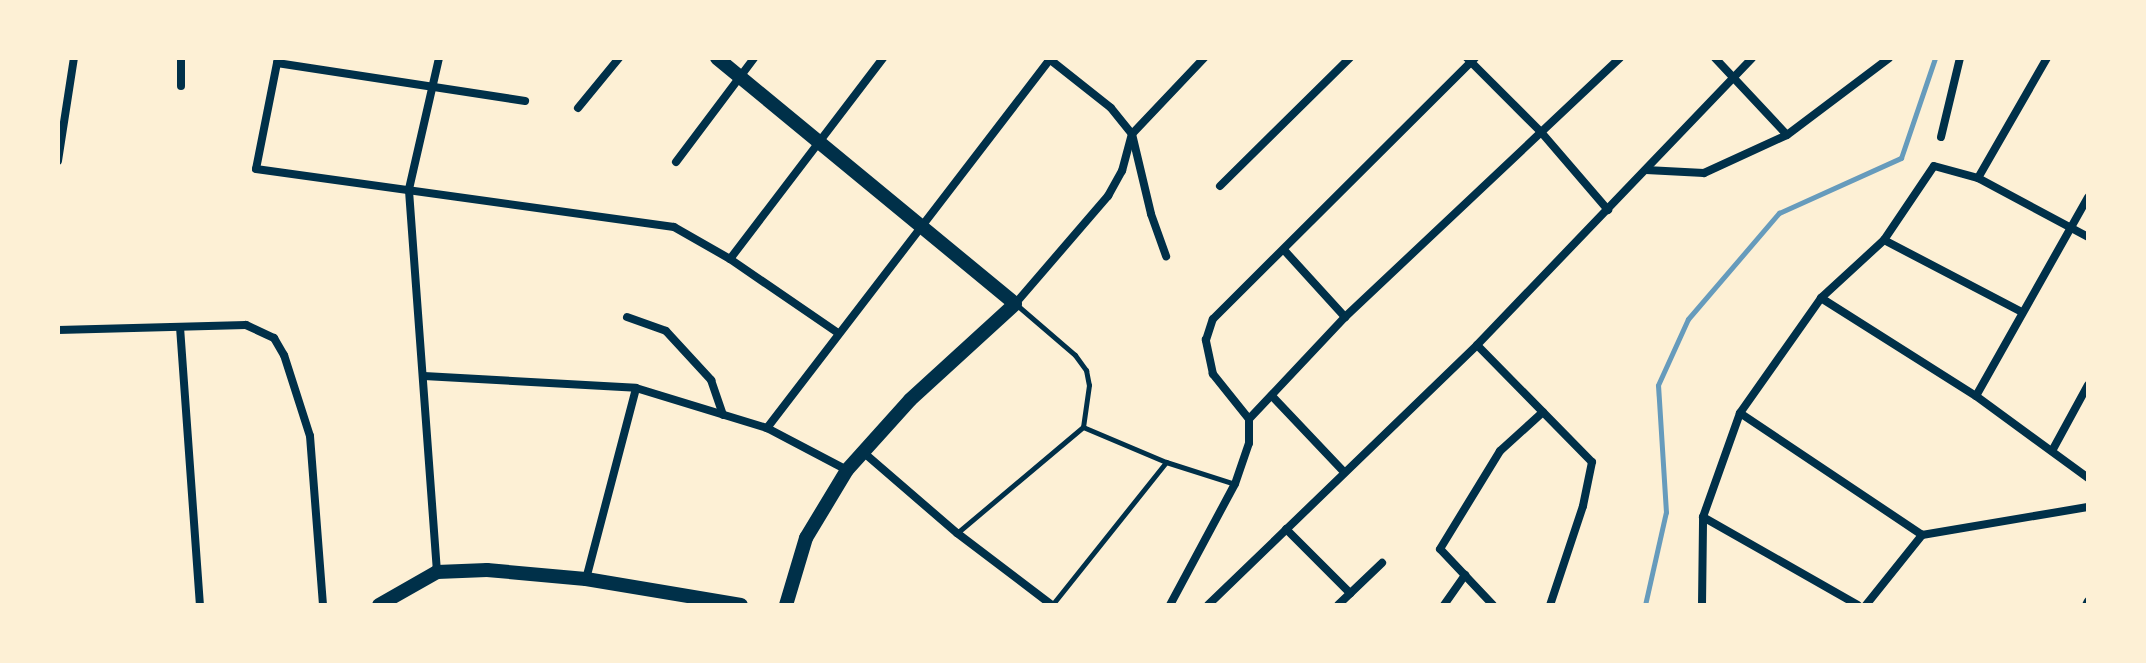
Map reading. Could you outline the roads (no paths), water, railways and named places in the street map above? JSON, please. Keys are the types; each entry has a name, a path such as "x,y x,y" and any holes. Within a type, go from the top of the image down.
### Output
{"street":[{"path":"58,161 74,58"},
{"path":"181,58 181,86"},
{"path":"437,572 409,189 439,58"},
{"path":"578,108 619,58"},
{"path":"717,58 1015,304"},
{"path":"676,162 754,58"},
{"path":"730,259 818,139 883,58"},
{"path":"767,428 1050,58 1111,108 1132,134 1151,214 1166,256"},
{"path":"786,605 806,538 847,470 910,400 1015,304 1108,196 1122,171 1132,134 1204,58"},
{"path":"1220,186 1350,58"},
{"path":"1249,419 1345,317 1620,58"},
{"path":"1715,58 1787,135"},
{"path":"1208,605 1477,345 1752,58"},
{"path":"1646,170 1704,173 1787,135 1889,58"},
{"path":"1941,137 1960,58"},
{"path":"1978,178 2047,58"},
{"path":"1170,605 1235,484 1249,443 1249,419 1213,374 1206,340 1208,328 1213,319 1471,59 1541,132 1608,210"},
{"path":"525,101 278,61 256,169 674,227 730,259 838,333"},
{"path":"1702,605 1703,517 1740,413 1821,298 1884,240 1934,166 1978,178 2088,237"},
{"path":"1976,396 2088,197"},
{"path":"1884,240 2022,312"},
{"path":"1284,250 1345,317"},
{"path":"1821,298 1976,396 2088,478"},
{"path":"627,317 666,331 711,380 723,415"},
{"path":"58,330 246,325 259,328 274,338 284,355 310,436 323,605"},
{"path":"180,327 200,605"},
{"path":"1477,345 1592,462 1579,519 1550,605"},
{"path":"424,376 636,388 767,428 847,470"},
{"path":"2052,451 2088,385"},
{"path":"586,579 636,388"},
{"path":"1272,396 1344,472"},
{"path":"1493,605 1440,549 1500,451 1543,412"},
{"path":"1740,413 1922,535"},
{"path":"863,452 957,533 1052,605"},
{"path":"1866,605 1922,535 2088,507"},
{"path":"1703,517 1858,605"},
{"path":"1286,529 1350,593"},
{"path":"1338,605 1382,563"},
{"path":"379,605 437,572 487,570 586,579 741,605"},
{"path":"1444,605 1465,575"}],"lane":[{"path":"957,533 1083,427 1089,385 1086,370 1075,355 1015,304"},
{"path":"1083,427 1166,462 1235,484"},
{"path":"1052,605 1166,462"}],"waterway":[{"path":"1645,605 1666,512 1658,385 1688,319 1779,213 1901,158 1935,58"}]}
